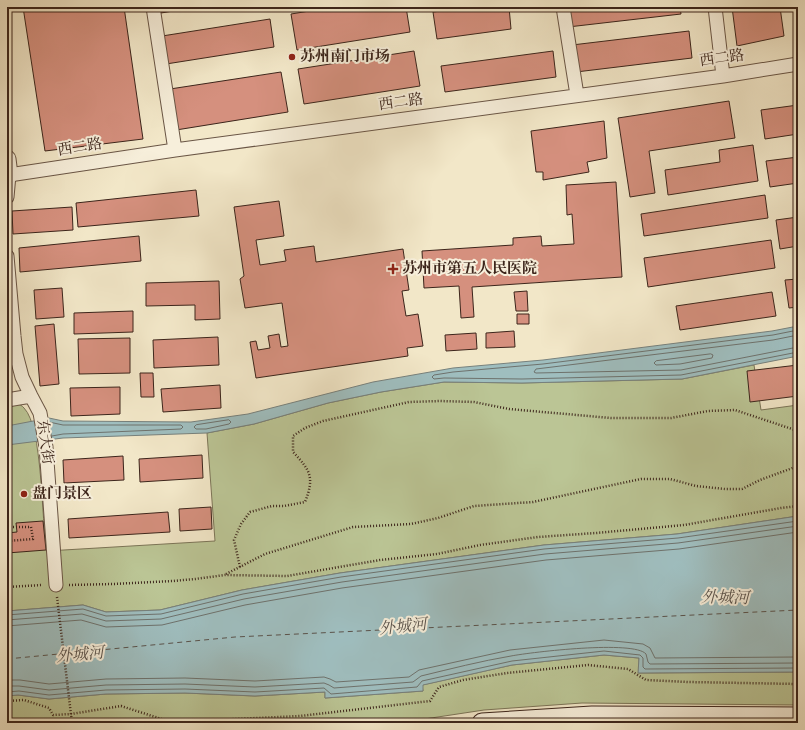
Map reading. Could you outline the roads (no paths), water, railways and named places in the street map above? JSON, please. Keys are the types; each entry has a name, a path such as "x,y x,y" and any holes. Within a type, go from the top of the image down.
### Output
{"main road":[{"path":"482,723 592,716 798,717"}],"street":[{"path":"153,7 175,150"},
{"path":"563,7 577,95"},
{"path":"714,7 723,76"},
{"name":"西二路","path":"8,167 175,150 723,76 798,64"},
{"path":"7,197 8,167"},
{"name":"东大街","path":"7,256 15,344 20,368 31,396 40,413 46,447 56,588"},
{"path":"7,400 31,396"}],"water":[{"path":"798,326 798,356 682,379 522,383 444,382 381,392 328,403 254,424 207,433 63,438 7,445 7,426 49,418 63,421 191,422 248,414 373,382 453,368 543,360 772,331"},
{"name":"外城河","path":"798,516 798,672 638,673 639,658 604,655 512,665 423,685 423,691 325,698 325,692 255,696 185,693 106,694 49,699 18,695 7,696 7,611 83,605 106,612 160,610 242,590 340,573 544,545 677,534"}],"place":[{"name":"苏州南门市场","path":"292,57"},
{"name":"苏州市第五人民医院","path":"393,269"},
{"name":"盘门景区","path":"24,494"}]}
